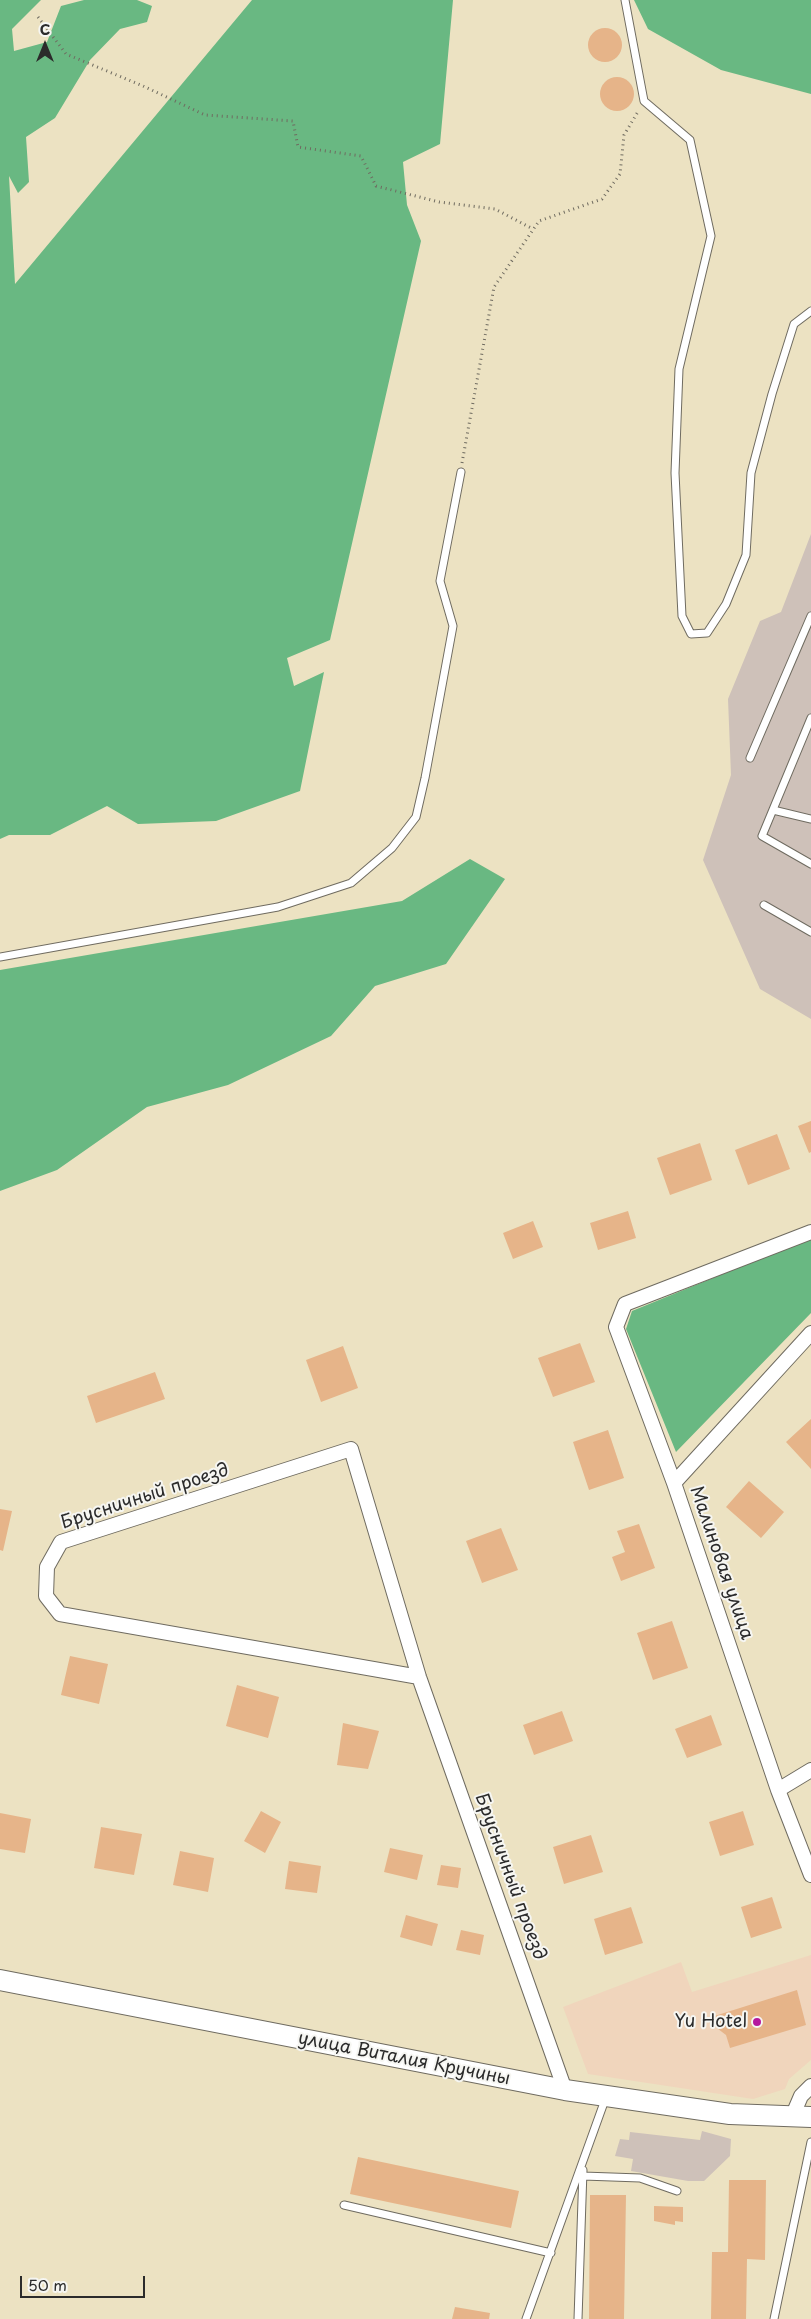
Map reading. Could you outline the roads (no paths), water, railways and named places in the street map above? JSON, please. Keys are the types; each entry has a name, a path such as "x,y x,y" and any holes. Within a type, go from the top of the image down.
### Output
{"street":[{"path":"674,1483 616,1327 624,1304 811,1232"},
{"name":"Малиновая улица","path":"811,1333 674,1483 778,1790 811,1876"},
{"name":"Брусничный проезд","path":"419,1677 60,1614 46,1596 47,1568 61,1542 351,1449 419,1677 565,2090"},
{"path":"778,1790 811,1770"},
{"name":"улица Виталия Кручины","path":"0,1980 565,2090 730,2114 802,2117"},
{"path":"802,2117 801,2096 811,2086"}],"lane":[{"path":"625,0 644,101 690,140 711,236 679,369 675,473 682,616 691,634 707,633 726,604 746,555 751,473 772,394 794,324 811,311"},
{"path":"0,957 278,907 351,883 392,848 416,817 429,759 453,626 440,581 461,472"},
{"path":"750,758 811,616"},
{"path":"811,718 762,836 811,864"},
{"path":"773,810 811,819"},
{"path":"764,905 811,932"},
{"path":"526,2319 584,2162 606,2096"},
{"path":"774,2319 811,2142"},
{"path":"578,2319 584,2162"},
{"path":"583,2176 640,2178 677,2191"},
{"path":"344,2206 551,2253"}],"place":[{"name":"Yu Hotel","path":"757,2022"}]}
